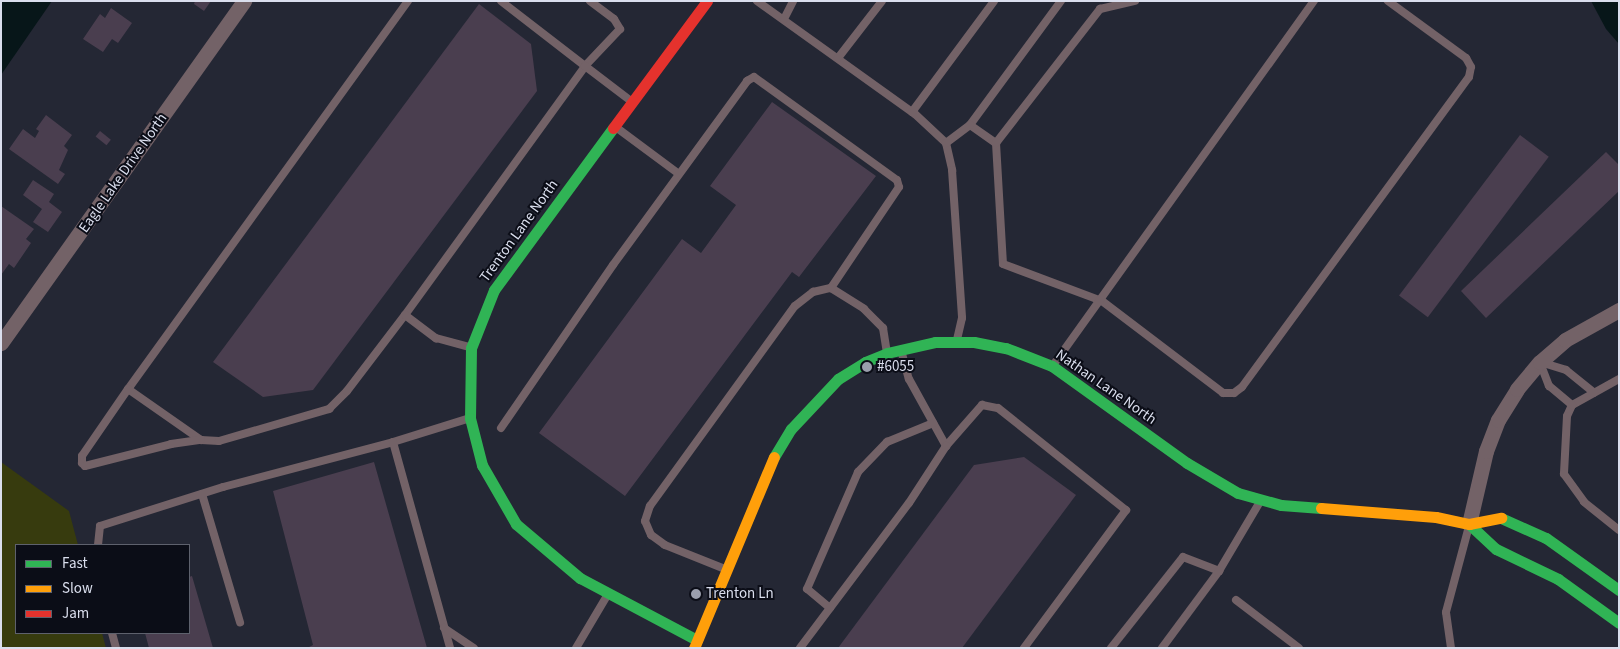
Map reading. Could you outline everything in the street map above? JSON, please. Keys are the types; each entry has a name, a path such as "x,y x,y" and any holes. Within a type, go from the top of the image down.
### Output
{"street":[{"name":"Eagle Lake Drive North","path":"1,344 244,1"},
{"name":"Trenton Lane North","path":"696,644 608,594 543,550 516,524 482,465 470,418 468,390 471,348 494,290 706,1"},
{"path":"1619,310 1565,340 1540,362 1517,389 1498,420 1486,451 1469,524 1496,549 1558,580 1619,623"},
{"name":"Nathan Lane North","path":"696,644 772,460 791,429 838,379 887,353 900,349 957,341 1006,348 1052,366 1215,482 1261,500 1309,508 1436,517 1469,524 1501,518 1546,538 1619,590"}],"lane":[{"path":"408,1 128,389 82,456 82,463 85,466 171,444 201,440 219,441 329,409 347,391 405,315 586,66 620,29 614,19 590,1"},
{"path":"501,1 633,102"},
{"path":"756,1 784,19 912,112 946,143 952,170 962,318 957,341"},
{"path":"784,19 793,1"},
{"path":"838,58 882,1"},
{"path":"912,112 994,1"},
{"path":"946,143 970,125 1061,1"},
{"path":"1135,1 1100,9 996,143 1003,264 1102,301 1223,393 1234,393 1242,387 1468,77 1471,67 1466,58 1388,1"},
{"path":"1052,366 1102,301 1314,1"},
{"path":"501,428 679,174 747,81 754,77 897,180 899,187 831,288 813,292 795,306 650,506 645,522 651,535 726,569"},
{"path":"970,125 996,143"},
{"path":"615,126 679,174"},
{"path":"831,288 864,309 883,328 887,353"},
{"path":"405,315 436,338 471,348"},
{"path":"900,349 909,379 946,446"},
{"path":"1540,362 1566,370 1594,392"},
{"path":"1540,362 1550,386 1572,405"},
{"path":"1619,378 1572,405 1567,416 1564,474 1584,502 1619,530"},
{"path":"128,389 201,440"},
{"path":"800,648 909,503 946,446 982,405 998,408 1126,510 1024,648"},
{"path":"98,544 100,526 202,494 393,442 470,418"},
{"path":"830,608 807,589 858,472 887,442 933,423"},
{"path":"393,442 450,648"},
{"path":"202,494 240,622"},
{"path":"1162,648 1219,571 1261,500"},
{"path":"1451,648 1446,612 1469,524"},
{"path":"1111,648 1183,557 1219,571"},
{"path":"576,648 608,594"},
{"path":"1236,600 1299,648"},
{"path":"444,628 474,648"},
{"path":"112,634 116,648"}],"green space":[{"path":"1,462 69,511 78,544 15,544 15,634 102,634 106,648 1,648"}],"shaded area":[{"path":"1,1 52,1 1,75"},
{"path":"1591,1 1619,1 1619,44 1606,29"}],"building":[{"path":"195,1 211,1 204,11 194,4"},
{"path":"479,4 531,44 537,91 313,390 263,397 213,362"},
{"path":"111,8 132,23 118,43 112,39 103,52 83,39 100,14 105,18"},
{"path":"772,102 876,176 799,277 792,272 625,496 539,433 682,239 701,253 736,205 710,186"},
{"path":"46,115 72,135 64,146 68,150 59,170 65,174 58,184 9,149 23,129 35,138 39,131 36,129"},
{"path":"100,131 111,140 106,145 96,136"},
{"path":"1520,135 1549,157 1428,317 1399,296"},
{"path":"1606,152 1619,165 1619,191 1486,318 1461,291"},
{"path":"33,180 54,194 49,202 62,212 48,232 33,222 42,209 23,195"},
{"path":"1,206 34,229 26,239 31,243 14,268 9,264 1,275"},
{"path":"1024,457 1076,495 962,648 838,648 974,465"},
{"path":"374,462 427,648 307,648 313,645 273,491"},
{"path":"192,576 213,648 149,648 145,634 190,634 190,577"}],"traffic: fast":[{"path":"613,128 494,290 471,348 470,418 482,465 516,524 580,578 697,640"},
{"path":"774,457 791,429 838,379 865,362 887,353 935,342 974,342 1006,348 1052,366 1187,463 1238,493 1281,505 1321,508"},
{"path":"1501,518 1546,538 1619,590"},
{"path":"1469,524 1496,549 1558,579 1619,623"}],"traffic: slow":[{"path":"694,648 774,457"},
{"path":"1321,508 1436,517 1469,524 1501,518"}],"traffic: jam":[{"path":"613,128 707,1"}],"place":[{"name":"#6055","path":"867,367"},
{"name":"Trenton Ln","path":"696,594"}]}
